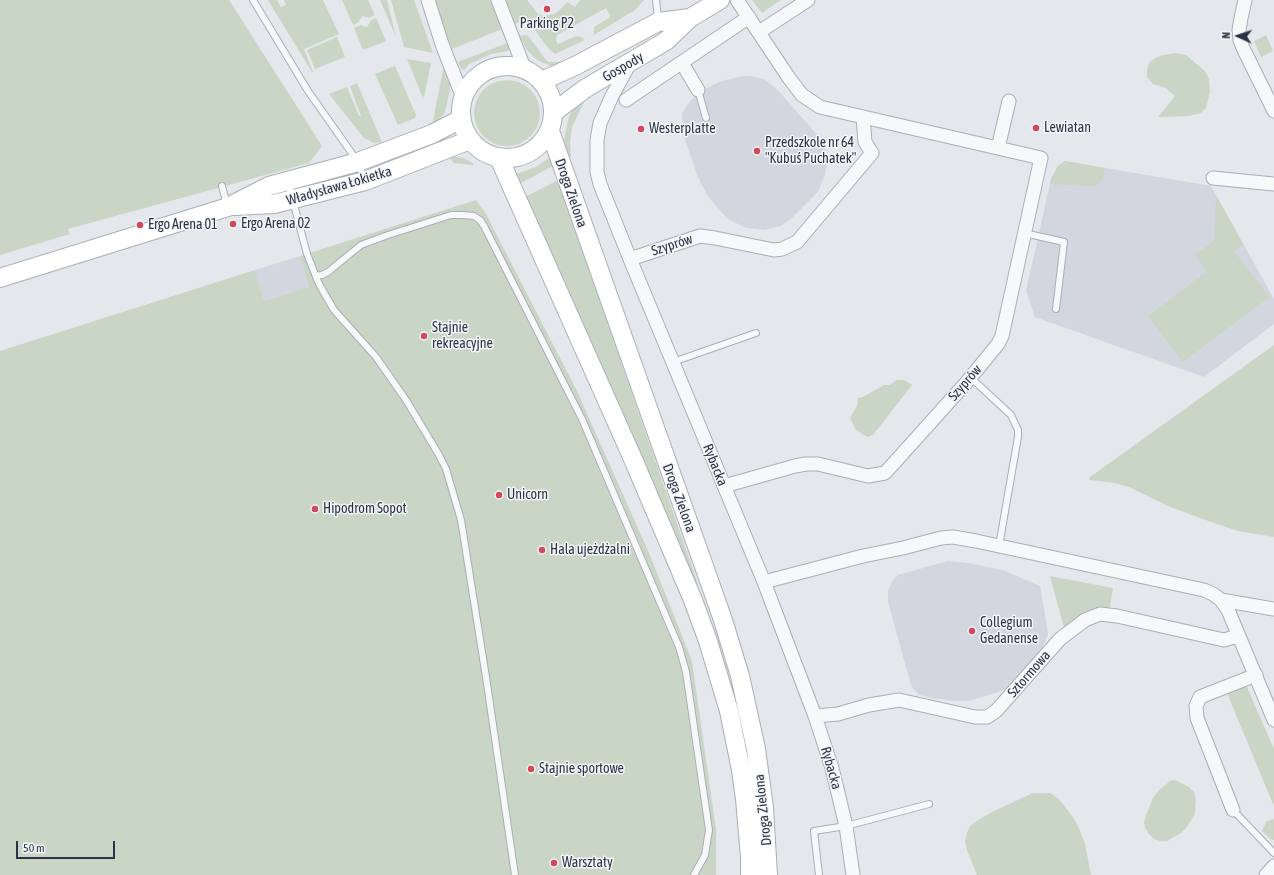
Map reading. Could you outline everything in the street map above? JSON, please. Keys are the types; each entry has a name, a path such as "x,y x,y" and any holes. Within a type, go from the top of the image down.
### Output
{"street":[{"path":"428,0 443,47 460,90 464,95"},
{"path":"498,0 526,70"},
{"name":"Szyprów","path":"724,486 806,464 818,464 868,476 885,473 970,377 998,344 1002,336 1040,158 820,107 802,95 737,0"},
{"path":"759,32 808,0"},
{"path":"1245,0 1241,18 1240,40 1274,111"},
{"name":"Gospody","path":"542,82 581,63 662,32 690,18 717,1"},
{"path":"626,100 749,17"},
{"name":"Gospody","path":"554,112 586,88 630,63 662,32"},
{"name":"Rybacka","path":"630,63 612,96 600,123 596,156 597,172 600,184 764,582 815,716 832,768 846,826 853,875"},
{"path":"682,63 698,90"},
{"path":"511,66 526,70 542,82 552,101 554,112 550,131 543,142 524,156 512,159 488,155 470,140 464,130 461,119 461,107 464,95 471,82 482,73 496,67 511,66"},
{"path":"998,148 1009,100"},
{"name":"Szyprów","path":"630,259 700,236 774,250 782,250 797,242 872,153 865,142 863,117"},
{"name":"Władysława Łokietka","path":"0,278 228,207 269,186 358,162 432,134 461,119"},
{"name":"Droga Zielona","path":"550,131 723,620 740,676 751,720 756,749 764,808 768,875"},
{"name":"Władysława Łokietka","path":"228,207 274,204 365,181 470,140"},
{"name":"Droga Zielona","path":"499,158 633,459 693,600 708,641 729,711 741,770 750,856 750,875"},
{"path":"1213,178 1274,184"},
{"path":"764,582 863,556 941,538 953,538 999,546 1204,590 1221,600 1228,610 1274,720"},
{"path":"1221,600 1274,610"},
{"name":"Sztormowa","path":"815,716 838,714 869,705 899,700 972,716 987,717 996,712 1060,639 1085,620 1100,614 1117,616 1224,640 1238,636"},
{"path":"1233,810 1197,718 1196,706 1200,697 1256,675"},
{"path":"1266,875 1274,866"}],"lane":[{"path":"253,0 308,91 358,162 365,181"},
{"path":"656,0 662,32"},
{"path":"698,90 706,118"},
{"path":"287,181 308,254 319,284 334,310 376,357 406,400 446,469 461,520 486,676 515,875"},
{"path":"222,186 228,207"},
{"path":"316,276 328,272 361,245 451,215 462,214 474,216 480,220 484,226 582,419 679,647 686,672 709,830 705,854 694,875"},
{"path":"1023,239 1064,242 1056,308"},
{"path":"673,362 756,333"},
{"path":"970,377 1011,414 1018,430 999,546"},
{"path":"819,875 814,831 846,826 929,804"},
{"path":"1233,810 1274,853"}],"shaded area":[{"name":"Przedszkole nr 64 \"Kubuś Puchatek\"","path":"742,76 752,76 765,80 776,88 820,138 825,149 827,164 825,175 818,192 793,217 781,226 764,230 746,228 728,219 714,204 706,193 697,175 683,133 682,114 694,97 703,90 719,82"},
{"path":"1065,161 1211,186 1274,299 1274,324 1204,377 1035,317 1026,291 1051,179 1058,166"},
{"path":"300,256 309,287 264,301 255,270"},
{"name":"Collegium Gedanense","path":"948,561 968,563 1003,570 1040,586 1047,627 1048,635 1042,648 1014,682 1004,690 969,701 932,698 920,695 915,691 911,685 888,602 888,590 898,575"}],"green space":[{"path":"0,0 229,0 322,146 309,163 68,229 70,234 0,255"},
{"path":"268,0 277,0 281,7 286,5 284,0 323,0 339,34 304,49 313,72 312,72"},
{"path":"342,0 368,0 375,15 369,18 363,16 359,22 353,25"},
{"path":"380,0 387,0 396,37"},
{"path":"391,0 414,0 433,53 404,47"},
{"path":"433,0 491,0 502,29 452,49"},
{"path":"504,0 527,0 538,14 544,16 554,14 559,11 567,2 575,7 580,0 644,0 635,10 594,35 594,27 609,18 610,15 606,8 557,35 556,40 558,44 576,36 585,40 555,54 549,49 530,24 524,21 514,24"},
{"path":"752,0 781,0 762,13"},
{"path":"376,18 386,41 363,50 354,28 361,25 366,27 370,21"},
{"path":"1266,35 1273,51 1261,57 1254,41"},
{"path":"520,36 528,36 549,62 566,61 556,66 551,66 537,60 527,50"},
{"path":"337,37 345,57 315,69 307,50"},
{"path":"507,43 509,48 508,51 491,54 469,64 464,70 461,69 458,62"},
{"path":"1176,53 1186,55 1205,71 1209,79 1210,92 1206,108 1201,113 1189,116 1158,117 1175,96 1166,88 1153,84 1147,77 1147,70 1149,63 1155,58"},
{"path":"407,59 431,63 424,97 422,96"},
{"path":"395,66 416,115 415,118 398,125 375,74"},
{"path":"444,68 450,82 450,89 445,112 441,118 434,123 433,120"},
{"path":"507,80 519,83 530,90 537,101 540,113 537,125 530,136 519,143 507,146 495,143 484,136 477,125 474,113 477,101 484,90 495,83"},
{"path":"357,83 382,142 374,143 364,138 329,94 347,87 359,116 361,116 350,86"},
{"path":"585,100 572,127 570,142 571,157 568,158 564,141 568,120 572,109"},
{"path":"449,157 464,158 474,164 454,163"},
{"path":"550,157 553,166 519,184 516,174 536,167"},
{"path":"1065,161 1104,168 1103,178 1094,186 1050,184 1058,166"},
{"path":"558,180 698,584 696,585 675,533 525,197"},
{"path":"1216,199 1218,199 1243,244 1234,251 1269,297 1183,362 1148,316 1207,271 1195,255 1214,241"},
{"name":"Hipodrom Sopot","path":"476,200 486,214 577,391 649,553 692,662 716,829 716,875 0,875 0,351 255,270 264,301 309,287 300,256"},
{"path":"1274,345 1274,537 1238,531 1214,523 1170,507 1129,487 1115,483 1089,480 1090,477"},
{"path":"897,380 904,380 912,385 873,435 867,437 856,430 850,418 857,406 858,398"},
{"path":"1050,576 1113,588 1110,607 1089,611 1064,628"},
{"path":"1246,685 1274,749 1273,804 1227,693"},
{"path":"1175,780 1189,787 1194,792 1196,799 1195,814 1187,827 1181,833 1167,841 1160,841 1154,839 1149,834 1145,828 1144,822 1153,798 1158,791 1170,781"},
{"path":"1033,793 1050,793 1059,799 1072,816 1078,826 1085,844 1091,875 977,875 965,841 970,826 994,811"},
{"path":"1274,819 1274,840 1272,840 1262,831 1266,822"}],"place":[{"name":"Parking P2","path":"547,9"},
{"name":"Lewiatan","path":"1036,128"},
{"name":"Westerplatte","path":"641,129"},
{"name":"Przedszkole nr 64 \"Kubuś Puchatek\"","path":"757,151"},
{"name":"Ergo Arena 02","path":"233,224"},
{"name":"Ergo Arena 01","path":"140,225"},
{"name":"Stajnie rekreacyjne","path":"424,336"},
{"name":"Unicorn","path":"499,495"},
{"name":"Hipodrom Sopot","path":"315,509"},
{"name":"Hala ujeżdżalni","path":"542,550"},
{"name":"Collegium Gedanense","path":"972,631"},
{"name":"Stajnie sportowe","path":"531,769"},
{"name":"Warsztaty","path":"554,863"}]}
